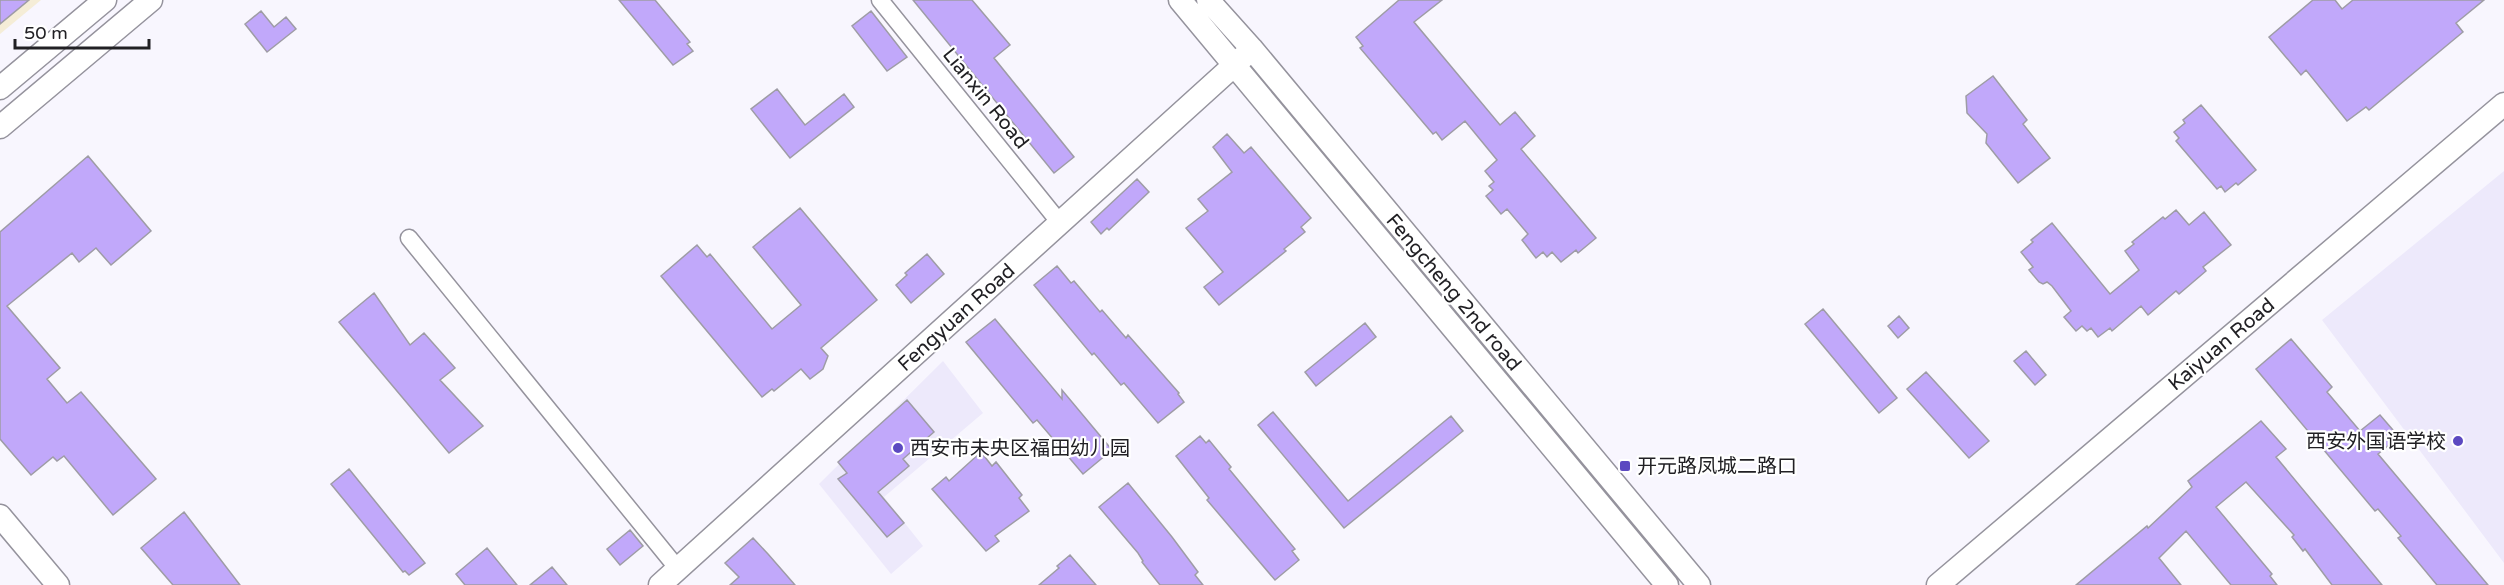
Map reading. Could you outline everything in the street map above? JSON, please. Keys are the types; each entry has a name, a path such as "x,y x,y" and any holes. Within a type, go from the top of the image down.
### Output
{"main road":[{"path":"0,88 105,0"},
{"path":"0,127 151,0"},
{"name":"Fengcheng 2nd road","path":"1180,0 1666,585"},
{"name":"Fengcheng 2nd road","path":"1208,0 1252,49 1699,585"},
{"name":"Fengyuan Road","path":"660,585 1252,49"},
{"name":"Kaiyuan Road","path":"1938,585 2504,104"},
{"path":"2,523 58,585"}],"street":[{"name":"Lianxin Road","path":"880,0 1060,223"},
{"path":"409,238 678,569"}],"shaded area":[{"path":"0,0 41,0 0,34"},
{"name":"西安外国语学校","path":"2504,171 2504,563 2322,320"},
{"name":"西安市未央区福田幼儿园","path":"943,361 983,413 884,497 923,546 891,574 819,484"}],"building":[{"path":"0,0 29,0 0,24"},
{"path":"619,0 655,0 690,42 687,44 693,51 673,65"},
{"path":"913,0 972,0 1010,45 994,58 1074,157 1054,173"},
{"path":"1399,0 1442,0 1414,22 1500,125 1515,112 1535,136 1521,149 1596,238 1578,253 1576,250 1561,262 1552,252 1547,257 1543,252 1536,258 1522,240 1528,234 1507,209 1501,214 1486,196 1493,190 1489,186 1494,182 1485,171 1497,160 1465,121 1442,140 1436,132 1433,134 1360,48 1363,46 1356,37"},
{"path":"2313,0 2335,0 2342,9 2353,0 2484,0 2456,23 2463,32 2369,110 2366,107 2347,121 2306,70 2301,75 2269,37"},
{"path":"261,11 274,27 286,17 296,29 267,52 245,24"},
{"path":"871,11 907,57 887,71 852,26"},
{"path":"1993,76 2027,120 2023,124 2050,158 2018,183 1986,143 1987,134 1967,113 1966,96"},
{"path":"777,89 805,125 844,94 854,107 790,158 751,109"},
{"path":"2201,105 2256,170 2238,185 2236,183 2225,192 2221,186 2217,189 2176,141 2179,138 2174,132 2185,123 2183,120"},
{"path":"1227,134 1244,153 1251,147 1311,218 1301,227 1305,232 1284,249 1286,251 1219,305 1204,287 1223,272 1186,228 1208,211 1198,199 1232,172 1213,147"},
{"path":"88,156 151,231 111,265 96,248 79,262 72,253 7,306 60,368 47,379 67,403 81,392 156,479 113,515 64,456 57,461 53,457 31,475 0,439 0,232"},
{"path":"1137,179 1149,192 1109,230 1107,228 1101,234 1091,222"},
{"path":"800,208 877,300 821,348 828,356 823,369 810,379 801,369 774,391 772,389 762,397 661,276 697,245 707,257 710,254 772,329 801,305 753,247"},
{"path":"2176,210 2189,225 2204,212 2231,245 2203,267 2206,271 2179,294 2176,291 2148,315 2141,306 2112,331 2110,328 2098,337 2091,328 2087,331 2082,326 2076,331 2064,317 2071,311 2052,286 2047,282 2043,284 2039,282 2029,270 2033,267 2021,252 2033,242 2031,240 2052,223 2110,294 2139,270 2125,251 2134,244 2132,242 2163,217 2165,219"},
{"path":"927,254 944,274 911,303 896,285 907,275 905,273"},
{"path":"1057,266 1071,283 1074,281 1100,312 1102,310 1126,338 1128,335 1179,393 1184,402 1158,423 1124,383 1121,385 1094,353 1092,355 1034,285"},
{"path":"374,293 410,345 424,333 455,368 440,380 483,426 449,453 339,322"},
{"path":"1823,309 1897,398 1879,413 1805,324"},
{"path":"1899,316 1909,328 1898,338 1888,326"},
{"path":"995,319 1062,399 1062,390 1112,450 1083,474 1037,420 1033,423 966,342"},
{"path":"1365,323 1376,337 1316,386 1305,372"},
{"path":"2291,339 2332,387 2327,392 2360,431 2380,415 2399,437 2378,454 2488,585 2437,585 2398,538 2401,536 2378,509 2375,511 2256,369"},
{"path":"2026,351 2046,375 2035,385 2014,361"},
{"path":"1926,372 1989,441 1969,458 1907,389"},
{"path":"907,400 934,432 903,459 909,466 878,492 904,523 887,537 838,479 847,473 838,462"},
{"path":"1273,412 1348,501 1451,416 1463,431 1344,528 1258,425"},
{"path":"2261,421 2286,449 2276,457 2382,585 2332,585 2305,549 2303,551 2292,537 2294,535 2246,482 2216,507 2272,574 2270,576 2277,585 2231,585 2186,531 2159,558 2181,585 2076,585 2147,526 2148,528 2192,487 2188,481"},
{"path":"1200,436 1206,443 1209,440 1231,467 1229,469 1295,549 1292,551 1299,560 1275,580 1207,500 1209,498 1176,456"},
{"path":"981,452 992,466 996,462 1022,495 1019,498 1029,511 995,536 999,541 986,551 932,489 946,477 949,481"},
{"path":"349,469 425,563 409,575 403,572 331,484"},
{"path":"1128,483 1198,572 1195,575 1203,585 1160,585 1142,562 1138,553 1099,507"},
{"path":"184,512 240,585 173,585 141,548"},
{"path":"630,530 643,546 620,565 607,549"},
{"path":"753,538 795,585 730,585 739,577 725,563"},
{"path":"487,548 517,585 465,585 456,574"},
{"path":"1070,555 1096,585 1039,585 1059,568 1057,566"},
{"path":"552,567 567,585 530,585"}],"place":[{"name":"西安外国语学校","path":"2458,441"},
{"name":"西安市未央区福田幼儿园","path":"898,448"},
{"name":"开元路凤城二路口","path":"1625,466"}]}
